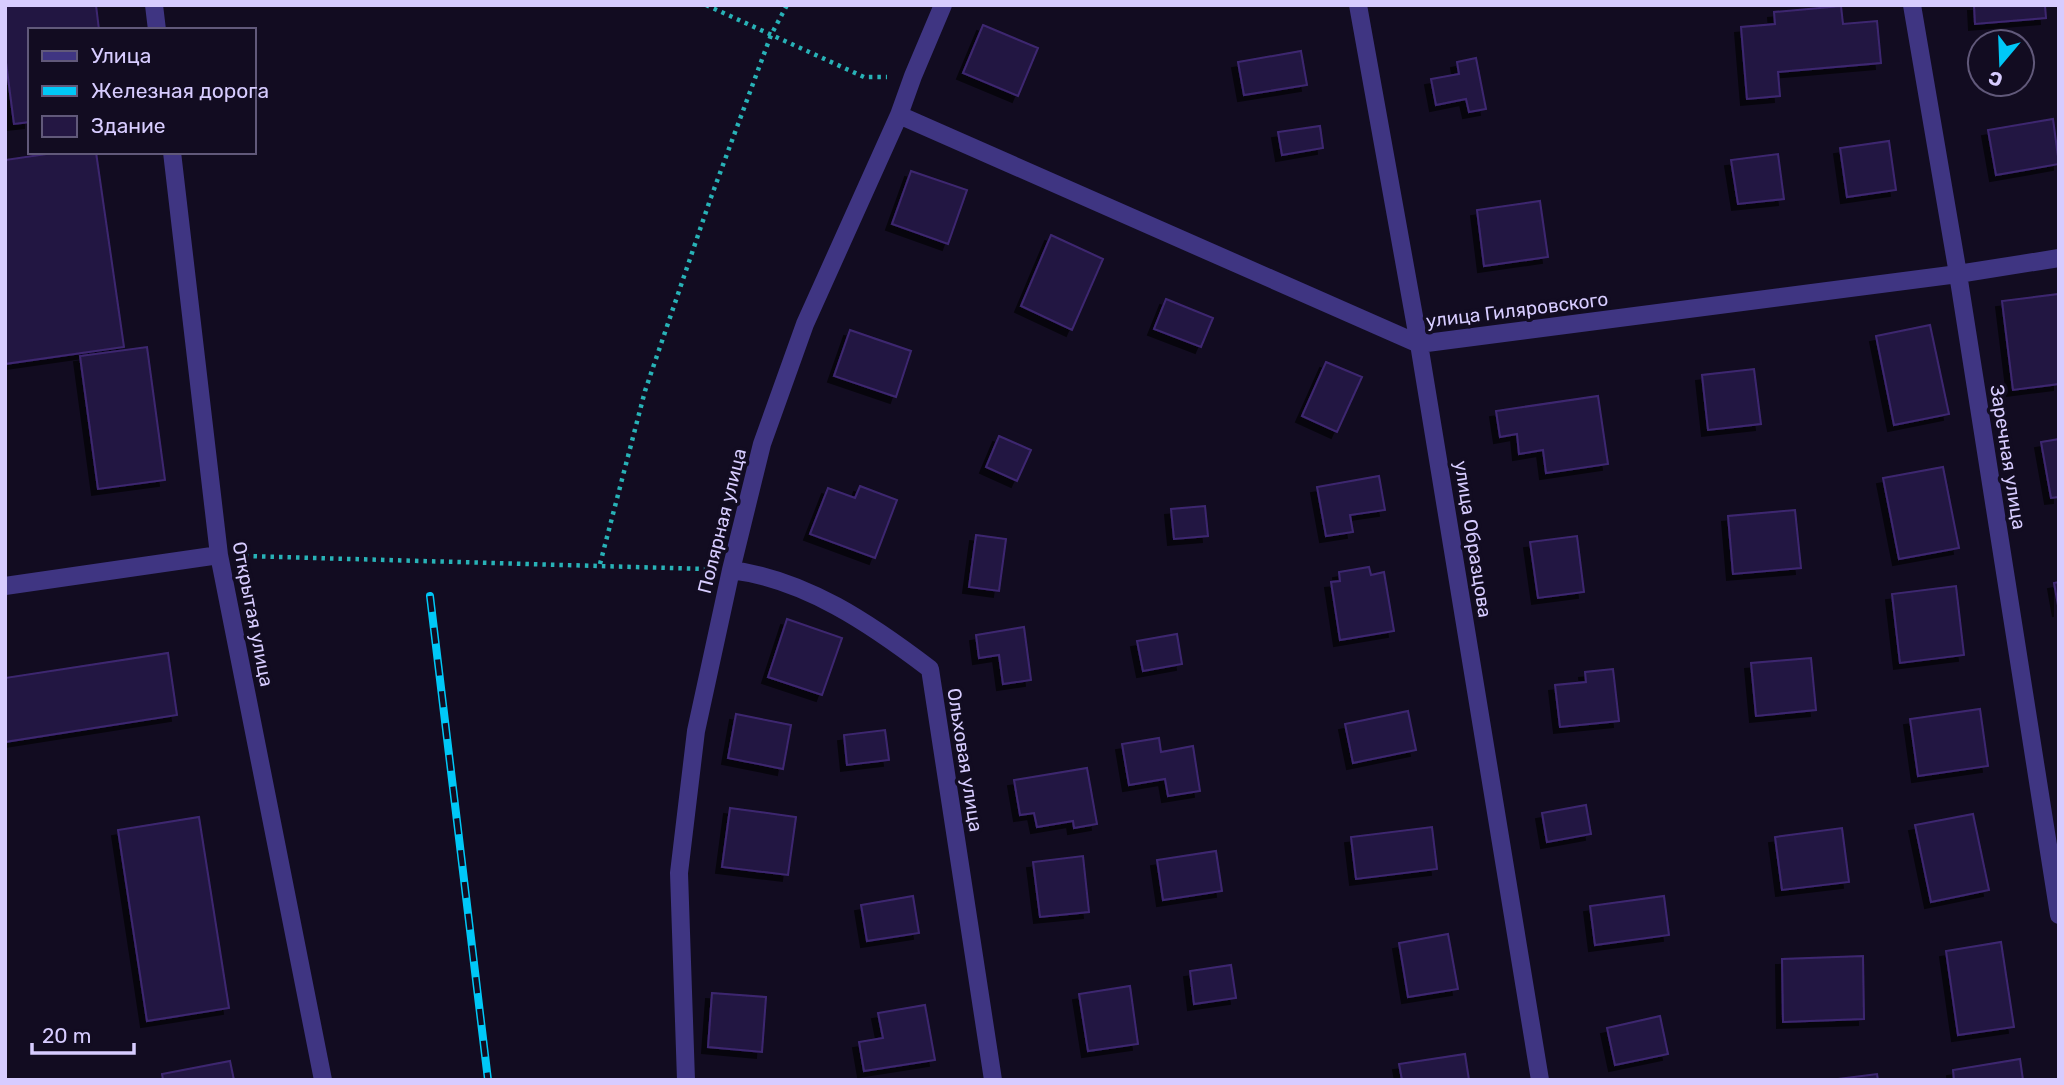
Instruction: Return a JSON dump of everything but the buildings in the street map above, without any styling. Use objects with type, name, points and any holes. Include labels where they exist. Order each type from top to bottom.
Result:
[{"type":"street","points":[[154,5],[157,28]]},
{"type":"street","name":"Полярная улица","points":[[686,1080],[679,873],[696,731],[731,570],[762,444],[804,324],[899,115],[943,5]]},
{"type":"street","name":"улица Образцова","points":[[1358,5],[1419,344],[1540,1080]]},
{"type":"street","name":"Заречная улица","points":[[1912,5],[1958,274],[2059,915]]},
{"type":"street","name":"улица Гиляровского","points":[[899,115],[1419,344],[1958,274],[2059,258]]},
{"type":"street","name":"Открытая улица","points":[[172,154],[219,555],[323,1080]]},
{"type":"street","points":[[5,586],[219,555]]},
{"type":"street","name":"Ольховая улица","points":[[731,570],[757,573],[796,587],[882,633],[930,669],[993,1080]]},
{"type":"path","points":[[706,5],[864,77],[913,76]]},
{"type":"path","points":[[600,564],[645,391],[710,200],[771,35],[787,5]]},
{"type":"path","points":[[219,555],[600,564],[731,570]]},
{"type":"railway","points":[[430,596],[488,1080]]}]
